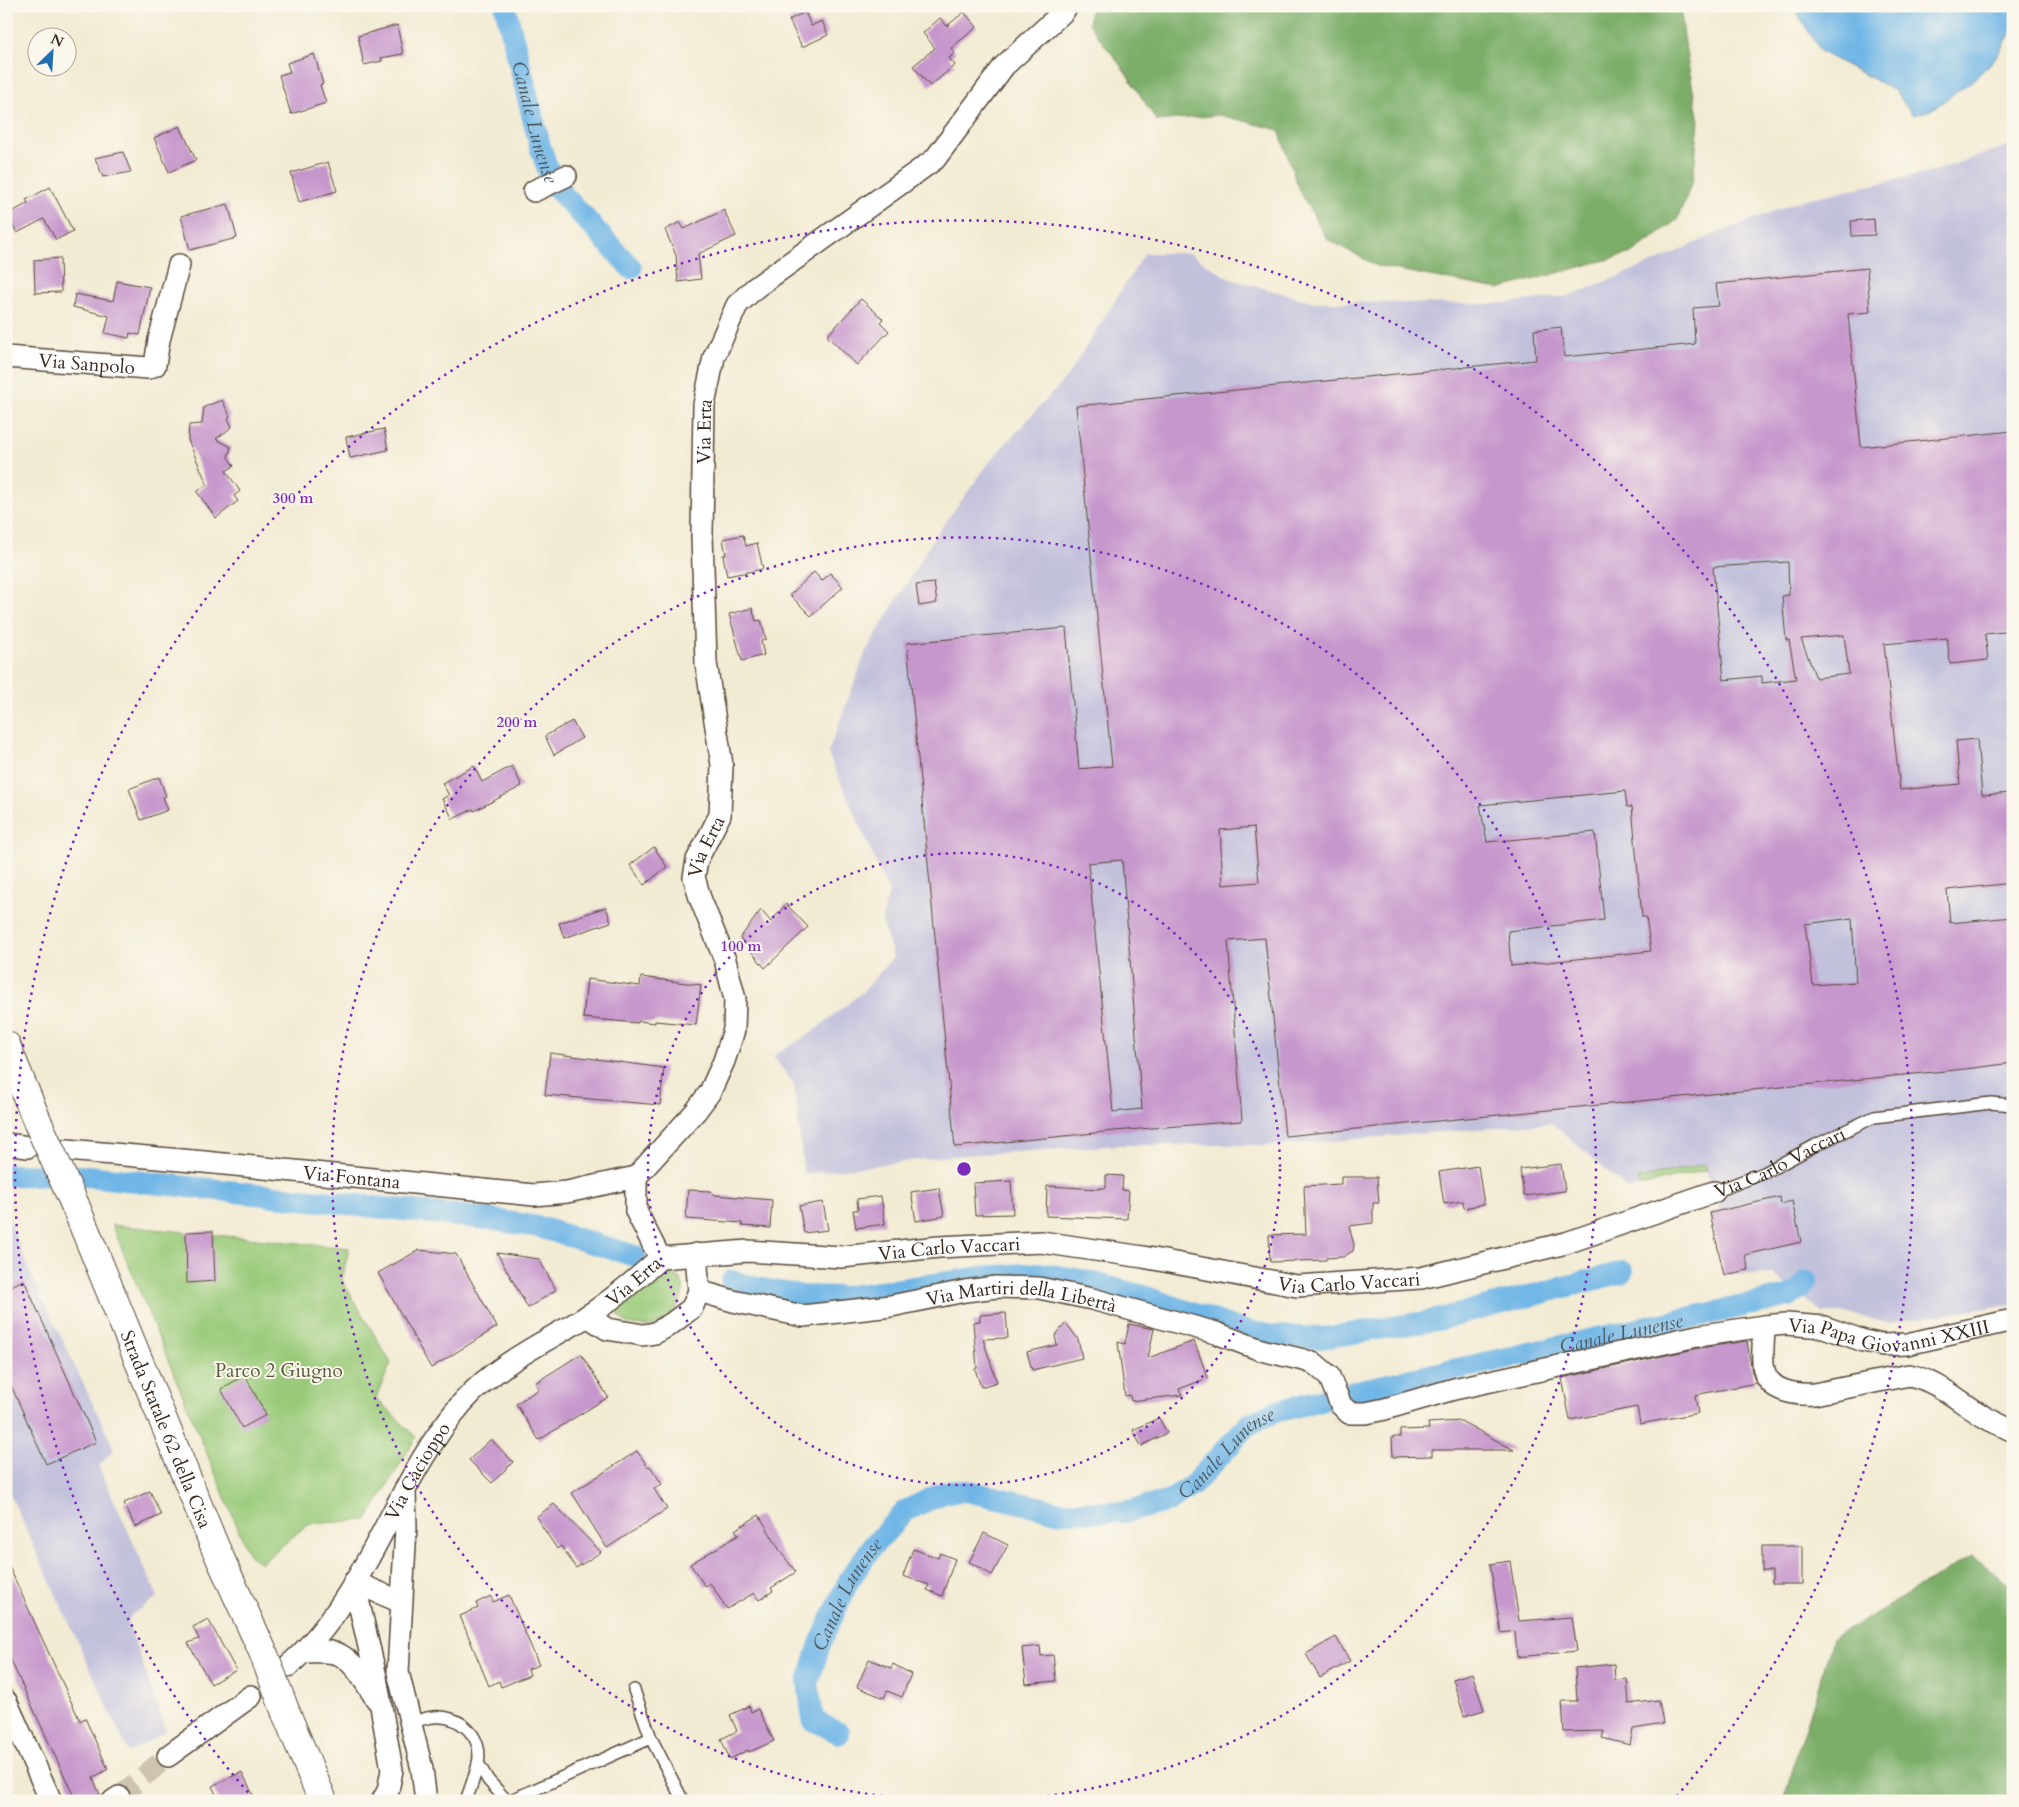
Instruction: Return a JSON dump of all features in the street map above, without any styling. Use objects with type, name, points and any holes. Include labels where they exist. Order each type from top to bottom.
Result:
[{"type":"main road","points":[[6,1045],[33,1135]]},
{"type":"main road","name":"Strada Statale 62 della Cisa","points":[[33,1135],[75,1205],[215,1547],[263,1652],[323,1801]]},
{"type":"street","name":"Via Erta","points":[[587,1316],[644,1273],[660,1258],[636,1211],[636,1177],[696,1111],[710,1092],[724,1061],[734,1030],[735,999],[733,989],[725,960],[708,921],[694,877],[697,860],[720,815],[722,765],[706,663],[702,535],[704,405],[714,357],[737,305],[755,288],[935,159],[1004,66],[1063,12],[1066,6]]},
{"type":"street","points":[[534,191],[566,176]]},
{"type":"street","name":"Via Sanpolo","points":[[6,357],[148,368],[155,365],[159,340],[179,265]]},
{"type":"street","points":[[6,1144],[33,1135]]},
{"type":"street","name":"Via Fontana","points":[[67,1150],[534,1195],[567,1192],[636,1177]]},
{"type":"street","name":"Via Carlo Vaccari","points":[[660,1258],[748,1251],[842,1257],[939,1247],[1041,1242],[1137,1256],[1297,1286],[1421,1278],[1566,1243],[1714,1192]]},
{"type":"street","points":[[587,1316],[608,1329],[643,1334],[655,1332],[671,1324],[692,1308],[699,1291],[696,1254]]},
{"type":"street","name":"Via Martiri della Libertà","points":[[699,1291],[733,1301],[803,1316],[891,1306],[965,1291],[996,1288],[1039,1288],[1092,1299],[1216,1333],[1261,1350],[1304,1360],[1321,1368],[1331,1380],[1341,1405]]},
{"type":"street","name":"Via Cacioppo","points":[[288,1666],[305,1652],[332,1618],[447,1422],[480,1384],[528,1350],[587,1316]]},
{"type":"street","name":"Via Papa Giovanni XXIII","points":[[1341,1405],[1349,1413],[1366,1413],[1454,1389],[1697,1336],[1764,1326],[1786,1324],[1824,1327],[1864,1341],[1883,1345],[1907,1344],[2013,1320]]},
{"type":"street","points":[[1764,1326],[1764,1370],[1774,1386],[1785,1392],[1802,1395],[1814,1394],[1909,1375],[1921,1377],[1939,1386],[1987,1418],[2013,1431]]},
{"type":"street","points":[[405,1492],[406,1527],[398,1672],[422,1769],[426,1801]]},
{"type":"street","points":[[354,1582],[401,1602]]},
{"type":"street","points":[[354,1582],[376,1677],[392,1770],[388,1791],[382,1801]]},
{"type":"street","points":[[305,1652],[327,1652],[340,1655],[352,1664],[380,1705]]},
{"type":"street","points":[[168,1756],[251,1696]]},
{"type":"street","points":[[6,1701],[51,1801]]},
{"type":"lane","name":"Via Carlo Vaccari","points":[[1714,1192],[1764,1173],[1874,1117],[1991,1103],[2013,1105]]},
{"type":"lane","points":[[634,1690],[651,1738],[683,1801]]},
{"type":"lane","points":[[410,1722],[433,1717],[454,1718],[475,1737],[479,1750],[478,1763],[466,1801]]},
{"type":"lane","points":[[478,1763],[488,1780],[508,1801],[651,1738]]},
{"type":"shaded area","points":[[2013,144],[2013,1304],[1888,1323],[1845,1313],[1823,1313],[1772,1274],[1724,1275],[1710,1213],[1720,1211],[1704,1165],[1638,1179],[1640,1186],[1629,1190],[1552,1123],[1282,1145],[1122,1145],[950,1156],[804,1174],[794,1084],[773,1056],[811,1033],[864,991],[893,957],[882,921],[889,892],[828,753],[866,651],[934,538],[991,460],[1067,377],[1145,253],[1189,253],[1230,279],[1314,302],[1494,304],[1569,296],[1659,260],[1713,235],[1802,200],[1928,173]]},
{"type":"shaded area","points":[[6,1212],[30,1272],[114,1448],[99,1467],[158,1597],[131,1615],[128,1622],[166,1731],[129,1753],[6,1486]]},
{"type":"green space","points":[[1091,6],[1680,6],[1687,58],[1699,121],[1693,180],[1677,220],[1632,253],[1498,289],[1377,266],[1327,239],[1299,190],[1279,130],[1220,115],[1157,121],[1124,70],[1089,24]]},
{"type":"green space","points":[[1704,1164],[1707,1170],[1640,1186],[1638,1179]]},
{"type":"green space","name":"Parco 2 Giugno","points":[[112,1225],[349,1248],[342,1280],[391,1363],[376,1398],[416,1437],[367,1520],[308,1524],[261,1563],[249,1555]]},
{"type":"green space","points":[[662,1273],[674,1275],[681,1280],[683,1287],[679,1304],[673,1312],[665,1320],[654,1326],[634,1325],[624,1321],[617,1312],[621,1301]]},
{"type":"green space","points":[[1971,1556],[2013,1586],[2013,1801],[1783,1801],[1833,1639]]},
{"type":"water","points":[[1793,6],[2013,6],[2013,29],[1995,59],[1972,81],[1931,110],[1913,115],[1894,90],[1821,52]]},
{"type":"building","points":[[805,12],[811,26],[822,21],[828,35],[802,47],[789,20]]},
{"type":"building","points":[[964,12],[977,27],[951,48],[955,53],[949,58],[955,65],[930,86],[913,66],[935,48],[923,33],[940,18],[947,26]]},
{"type":"building","points":[[397,25],[403,54],[381,58],[382,61],[364,65],[358,36]]},
{"type":"building","points":[[314,54],[323,84],[320,85],[326,103],[291,114],[279,75],[290,72],[287,63]]},
{"type":"building","points":[[180,126],[196,160],[169,172],[154,138]]},
{"type":"building","points":[[123,152],[131,172],[103,177],[95,158]]},
{"type":"building","points":[[328,162],[337,191],[299,202],[291,173]]},
{"type":"building","points":[[50,187],[73,231],[56,240],[44,219],[17,233],[7,215],[28,203],[26,200]]},
{"type":"building","points":[[228,204],[237,238],[190,250],[181,216]]},
{"type":"building","points":[[724,210],[736,236],[698,254],[701,279],[678,282],[676,255],[665,230],[680,222],[684,229]]},
{"type":"building","points":[[1874,219],[1875,235],[1852,236],[1851,221]]},
{"type":"building","points":[[60,258],[61,292],[35,293],[34,260]]},
{"type":"building","points":[[1867,268],[1870,312],[1848,314],[1861,447],[2013,431],[2013,631],[1985,634],[1988,660],[1950,664],[1947,638],[1884,644],[1900,790],[1960,784],[1956,741],[1977,739],[1982,795],[2013,793],[2013,883],[1947,890],[1950,923],[2013,917],[2013,1063],[1285,1136],[1265,938],[1228,941],[1242,1121],[1114,1131],[955,1147],[907,643],[1066,628],[1079,769],[1112,766],[1076,406],[1536,360],[1534,330],[1561,327],[1564,357],[1695,344],[1693,308],[1719,306],[1716,284]],"holes":[[[1788,562],[1789,595],[1782,596],[1786,640],[1789,640],[1796,679],[1762,683],[1762,676],[1724,680],[1713,567]],[[1844,635],[1849,674],[1816,678],[1801,639]],[[1625,791],[1627,807],[1632,807],[1642,917],[1646,917],[1651,951],[1511,966],[1508,931],[1604,920],[1595,832],[1487,842],[1480,805]],[[1254,827],[1259,882],[1223,885],[1220,830]],[[1122,860],[1142,1109],[1113,1112],[1088,863]],[[1852,918],[1856,982],[1813,985],[1805,924]]]},
{"type":"building","points":[[117,281],[150,287],[140,335],[130,333],[129,338],[105,333],[109,316],[73,307],[75,294],[113,301]]},
{"type":"building","points":[[861,299],[883,319],[880,322],[889,331],[857,365],[827,336]]},
{"type":"building","points":[[222,400],[230,416],[228,418],[232,427],[216,439],[231,447],[228,457],[234,466],[226,471],[240,491],[234,496],[238,501],[216,518],[197,492],[207,484],[188,440],[189,425],[202,424],[204,407]]},
{"type":"building","points":[[384,429],[388,450],[350,458],[346,437]]},
{"type":"building","points":[[743,535],[746,546],[757,543],[763,569],[727,576],[723,555],[726,555],[723,539]]},
{"type":"building","points":[[814,572],[822,581],[830,573],[843,587],[811,616],[790,595]]},
{"type":"building","points":[[934,583],[937,603],[919,606],[916,585]]},
{"type":"building","points":[[752,608],[756,621],[761,620],[766,639],[761,641],[764,655],[742,661],[729,614]]},
{"type":"building","points":[[572,721],[582,738],[554,755],[545,736]]},
{"type":"building","points":[[474,766],[482,782],[512,766],[522,786],[474,811],[473,809],[453,819],[442,799],[449,795],[442,783]]},
{"type":"building","points":[[159,777],[166,796],[163,797],[168,810],[141,820],[129,789]]},
{"type":"building","points":[[654,847],[667,867],[644,885],[630,865]]},
{"type":"building","points":[[786,904],[808,927],[765,968],[740,938],[761,910],[771,922]]},
{"type":"building","points":[[606,907],[611,922],[564,938],[559,923]]},
{"type":"building","points":[[641,977],[701,985],[696,1025],[655,1021],[655,1023],[638,1021],[638,1023],[583,1018],[587,979],[640,986]]},
{"type":"building","points":[[550,1053],[664,1068],[660,1105],[545,1095]]},
{"type":"building","points":[[1561,1164],[1565,1191],[1524,1196],[1520,1169]]},
{"type":"building","points":[[1478,1166],[1484,1204],[1464,1208],[1463,1201],[1444,1204],[1439,1172]]},
{"type":"building","points":[[1106,1175],[1123,1176],[1122,1190],[1129,1191],[1127,1219],[1046,1216],[1047,1186],[1106,1188]]},
{"type":"building","points":[[1341,1177],[1377,1177],[1379,1203],[1373,1203],[1373,1223],[1349,1226],[1354,1245],[1353,1251],[1343,1257],[1326,1258],[1326,1260],[1270,1262],[1269,1235],[1306,1234],[1304,1186],[1341,1184]]},
{"type":"building","points":[[1011,1181],[1013,1214],[975,1215],[973,1183]]},
{"type":"building","points":[[939,1188],[944,1216],[916,1221],[911,1192]]},
{"type":"building","points":[[688,1190],[711,1191],[715,1195],[772,1200],[770,1228],[742,1226],[742,1223],[686,1219]]},
{"type":"building","points":[[881,1196],[885,1224],[856,1228],[853,1210],[858,1210],[857,1199]]},
{"type":"building","points":[[1780,1197],[1781,1204],[1792,1201],[1801,1242],[1745,1255],[1749,1270],[1724,1275],[1710,1213]]},
{"type":"building","points":[[823,1202],[828,1230],[804,1233],[799,1206]]},
{"type":"building","points":[[213,1231],[215,1281],[187,1283],[186,1232]]},
{"type":"building","points":[[419,1250],[456,1254],[497,1327],[431,1368],[378,1273]]},
{"type":"building","points":[[497,1253],[539,1259],[556,1290],[528,1308]]},
{"type":"building","points":[[24,1280],[96,1442],[46,1464],[6,1374],[6,1288]]},
{"type":"building","points":[[1006,1313],[1008,1338],[983,1339],[997,1382],[981,1387],[975,1369],[977,1368],[973,1322],[980,1321],[980,1315]]},
{"type":"building","points":[[1066,1323],[1078,1339],[1082,1358],[1032,1370],[1027,1352],[1057,1345],[1055,1336]]},
{"type":"building","points":[[1129,1324],[1154,1329],[1148,1358],[1194,1341],[1208,1378],[1179,1389],[1182,1395],[1131,1401],[1130,1395],[1125,1396],[1118,1342],[1125,1344]]},
{"type":"building","points":[[1747,1341],[1752,1372],[1756,1383],[1695,1395],[1698,1413],[1640,1424],[1637,1407],[1570,1420],[1562,1378],[1699,1348]]},
{"type":"building","points":[[581,1354],[608,1397],[539,1440],[516,1404],[539,1389],[535,1383]]},
{"type":"building","points":[[245,1375],[266,1415],[242,1428],[221,1389]]},
{"type":"building","points":[[1159,1418],[1167,1433],[1141,1446],[1133,1430]]},
{"type":"building","points":[[1461,1421],[1514,1450],[1432,1450],[1432,1456],[1393,1457],[1392,1437],[1400,1437],[1400,1430],[1429,1429],[1428,1423]]},
{"type":"building","points":[[491,1439],[513,1462],[492,1483],[469,1460]]},
{"type":"building","points":[[637,1451],[662,1484],[654,1489],[667,1509],[607,1548],[572,1493]]},
{"type":"building","points":[[150,1491],[161,1515],[135,1527],[124,1503]]},
{"type":"building","points":[[554,1504],[601,1552],[576,1568],[561,1546],[557,1549],[536,1517]]},
{"type":"building","points":[[759,1515],[782,1554],[796,1572],[771,1588],[773,1591],[759,1600],[754,1593],[727,1609],[710,1583],[705,1586],[690,1564],[739,1535],[735,1530]]},
{"type":"building","points":[[984,1533],[1008,1545],[992,1575],[969,1562]]},
{"type":"building","points":[[1762,1546],[1802,1546],[1802,1584],[1772,1584],[1772,1571],[1762,1571]]},
{"type":"building","points":[[913,1549],[938,1558],[940,1553],[955,1559],[942,1596],[927,1590],[929,1585],[903,1576]]},
{"type":"building","points":[[6,1560],[80,1721],[85,1718],[108,1769],[93,1778],[101,1801],[76,1801],[6,1650]]},
{"type":"building","points":[[1510,1561],[1519,1621],[1572,1617],[1577,1651],[1517,1657],[1515,1631],[1501,1633],[1490,1564]]},
{"type":"building","points":[[509,1595],[539,1665],[528,1669],[530,1675],[501,1687],[499,1681],[489,1686],[460,1616],[478,1608],[476,1603],[491,1596],[493,1602]]},
{"type":"building","points":[[208,1619],[236,1670],[211,1684],[188,1643],[199,1639],[193,1627]]},
{"type":"building","points":[[1336,1637],[1350,1661],[1320,1678],[1306,1654]]},
{"type":"building","points":[[1040,1646],[1041,1656],[1053,1655],[1056,1681],[1026,1684],[1022,1648]]},
{"type":"building","points":[[869,1659],[891,1668],[893,1664],[911,1674],[902,1697],[887,1691],[884,1698],[857,1687]]},
{"type":"building","points":[[1614,1664],[1615,1680],[1627,1679],[1629,1704],[1659,1700],[1663,1724],[1633,1729],[1630,1745],[1602,1738],[1604,1731],[1564,1732],[1562,1701],[1577,1701],[1575,1668]]},
{"type":"building","points":[[1472,1673],[1484,1710],[1464,1716],[1453,1679]]},
{"type":"building","points":[[749,1706],[751,1712],[758,1709],[774,1741],[749,1752],[748,1750],[730,1759],[721,1739],[737,1731],[730,1715]]},
{"type":"building","points":[[242,1772],[256,1801],[219,1801],[212,1786]]},
{"type":"waterway","name":"Canale Lunense","points":[[505,6],[540,146],[553,184],[631,268]]},
{"type":"waterway","points":[[6,1175],[88,1176],[488,1219],[539,1227],[635,1256]]},
{"type":"waterway","points":[[732,1281],[757,1288],[803,1296],[844,1297],[984,1277],[1039,1273],[1082,1280],[1143,1296],[1238,1329],[1273,1336],[1322,1338],[1437,1320],[1623,1272]]},
{"type":"waterway","name":"Canale Lunense","points":[[839,1733],[813,1720],[808,1682],[820,1644],[849,1580],[872,1547],[905,1511],[945,1492],[966,1491],[1061,1512],[1125,1512],[1170,1501],[1194,1484],[1248,1425],[1274,1412],[1357,1391],[1789,1296],[1800,1290],[1807,1282]]},
{"type":"tunnel","points":[[119,1797],[168,1756]]}]
